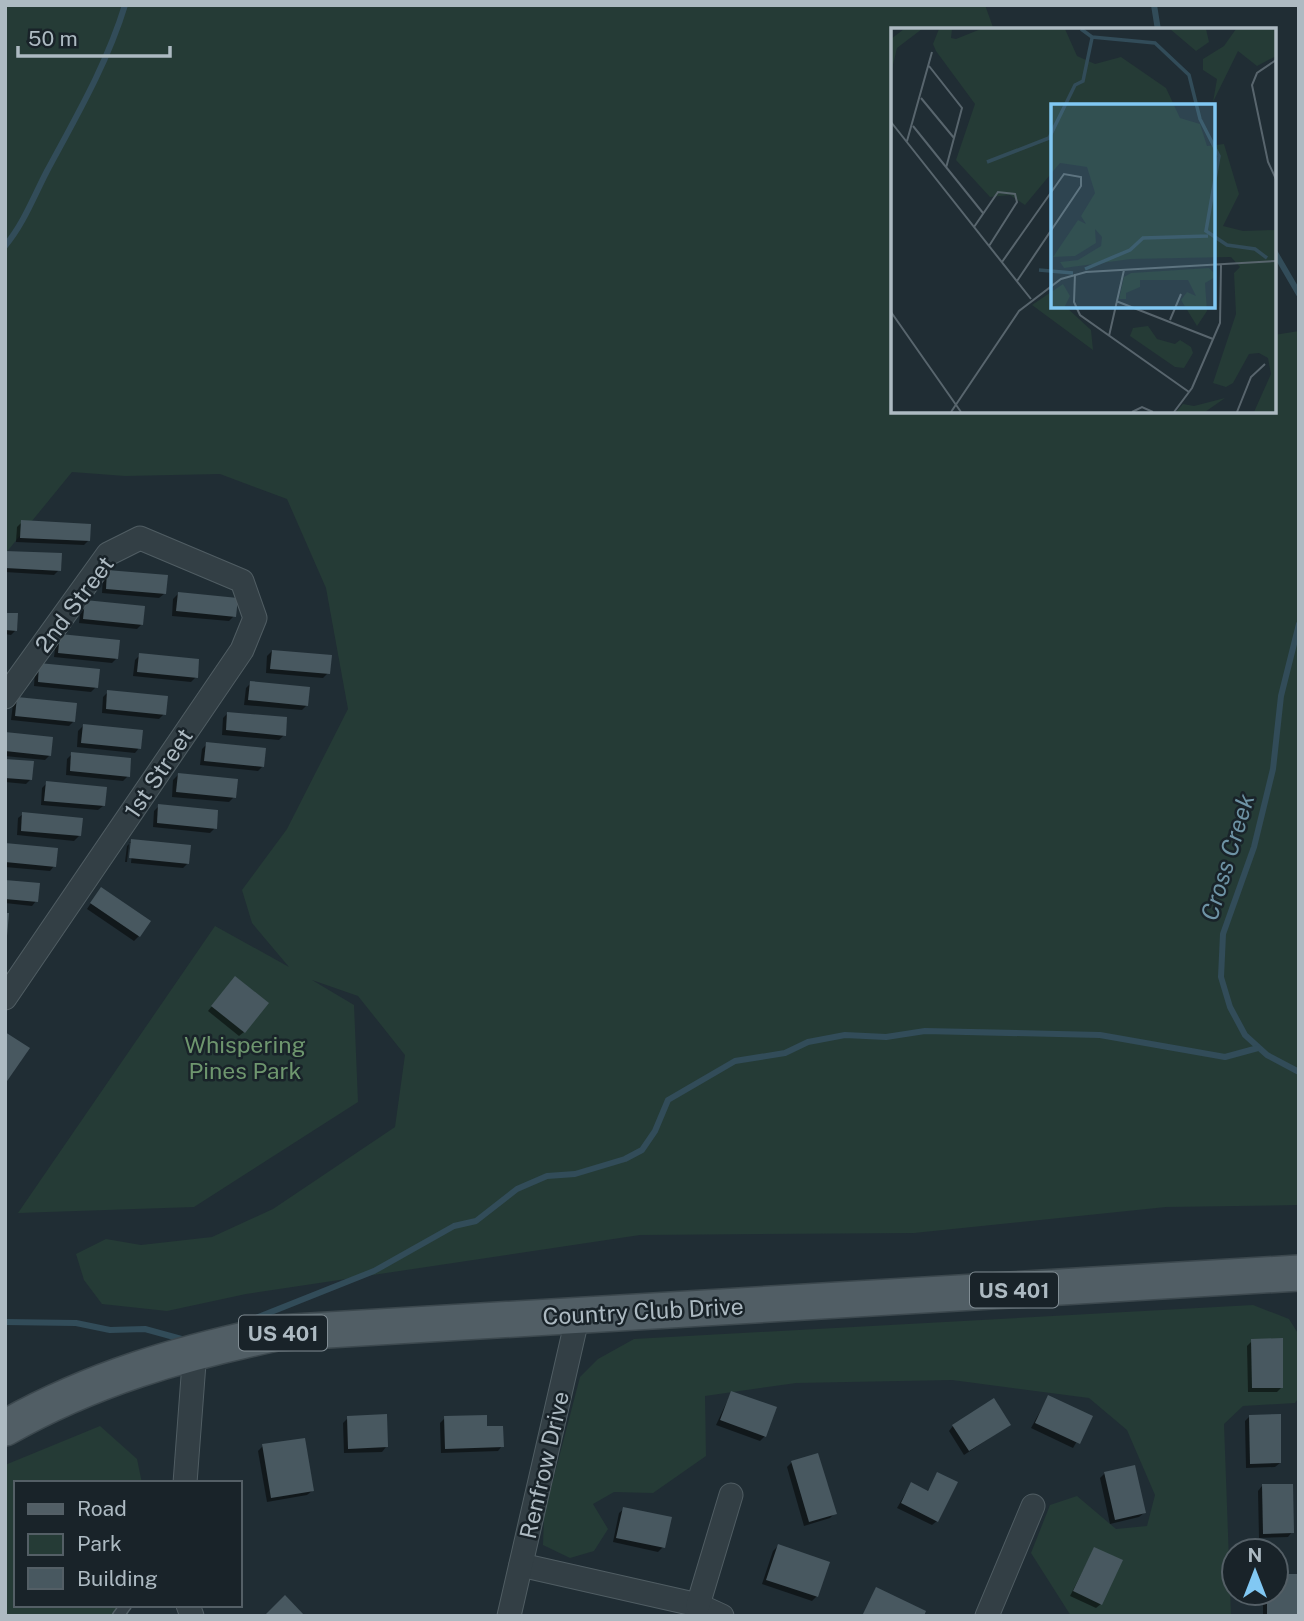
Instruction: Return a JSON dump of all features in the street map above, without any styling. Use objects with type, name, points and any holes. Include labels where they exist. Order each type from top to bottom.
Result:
[{"type":"main road","name":"Country Club Drive","points":[[5,1428],[81,1390],[195,1350],[277,1333],[1299,1273]]},
{"type":"street","name":"2nd Street","points":[[5,697],[108,554],[140,538],[196,562]]},
{"type":"street","name":"1st Street","points":[[5,998],[242,650],[255,618],[242,581],[196,562]]},
{"type":"street","name":"Renfrow Drive","points":[[509,1616],[578,1315]]},
{"type":"street","points":[[185,1481],[195,1350]]},
{"type":"street","points":[[698,1605],[731,1495]]},
{"type":"street","points":[[987,1616],[1032,1506]]},
{"type":"street","points":[[521,1565],[698,1605],[722,1616]]},
{"type":"green space","name":"Whispering Pines Park","points":[[5,5],[985,5],[993,28],[891,28],[891,413],[1276,413],[1276,335],[1299,331],[1299,1205],[1166,1207],[914,1233],[640,1235],[246,1294],[167,1311],[102,1304],[84,1280],[76,1254],[106,1239],[141,1245],[212,1237],[273,1209],[395,1127],[405,1055],[358,996],[312,980],[354,1005],[358,1102],[194,1207],[18,1213],[215,926],[289,967],[252,923],[242,890],[287,829],[348,709],[326,588],[287,499],[220,474],[125,476],[72,472],[5,554]]},
{"type":"green space","points":[[1253,1305],[1289,1319],[1299,1335],[1299,1397],[1295,1403],[1243,1406],[1224,1424],[1228,1537],[1220,1537],[1220,1607],[1231,1607],[1231,1616],[1071,1616],[1031,1553],[1050,1505],[1077,1496],[1116,1529],[1147,1526],[1155,1495],[1127,1430],[1089,1398],[952,1380],[796,1383],[705,1396],[706,1456],[653,1493],[614,1492],[593,1504],[608,1529],[594,1551],[570,1558],[543,1545],[544,1515],[580,1377],[598,1359],[634,1339]]},
{"type":"green space","points":[[100,1426],[137,1459],[142,1481],[14,1481],[14,1607],[120,1607],[131,1616],[5,1616],[5,1465]]},
{"type":"building","points":[[21,520],[91,524],[90,541],[20,538]]},
{"type":"building","points":[[5,551],[62,553],[61,571],[5,568]]},
{"type":"building","points":[[107,570],[168,575],[166,594],[106,589]]},
{"type":"building","points":[[178,592],[238,598],[236,617],[176,611]]},
{"type":"building","points":[[85,600],[145,606],[143,625],[83,619]]},
{"type":"building","points":[[5,613],[18,613],[17,631],[5,630]]},
{"type":"building","points":[[60,634],[120,640],[118,659],[58,653]]},
{"type":"building","points":[[272,650],[332,655],[330,674],[270,669]]},
{"type":"building","points":[[139,653],[199,659],[198,678],[137,672]]},
{"type":"building","points":[[39,663],[100,669],[98,688],[38,682]]},
{"type":"building","points":[[250,681],[310,687],[308,706],[248,700]]},
{"type":"building","points":[[107,690],[168,696],[166,715],[106,709]]},
{"type":"building","points":[[17,697],[77,703],[75,722],[15,716]]},
{"type":"building","points":[[227,712],[287,717],[286,736],[226,730]]},
{"type":"building","points":[[83,724],[143,730],[141,749],[81,743]]},
{"type":"building","points":[[5,732],[53,737],[51,756],[5,751]]},
{"type":"building","points":[[206,742],[266,748],[264,767],[204,761]]},
{"type":"building","points":[[71,752],[131,758],[130,777],[70,771]]},
{"type":"building","points":[[5,759],[34,761],[32,780],[5,778]]},
{"type":"building","points":[[178,773],[238,779],[236,798],[176,792]]},
{"type":"building","points":[[46,781],[107,787],[105,806],[44,801]]},
{"type":"building","points":[[158,804],[218,810],[217,829],[157,823]]},
{"type":"building","points":[[22,812],[83,818],[81,836],[21,831]]},
{"type":"building","points":[[131,839],[191,845],[189,864],[129,858]]},
{"type":"building","points":[[5,843],[58,848],[56,867],[5,862]]},
{"type":"building","points":[[5,880],[40,883],[38,902],[5,899]]},
{"type":"building","points":[[101,887],[151,921],[140,937],[90,903]]},
{"type":"building","points":[[5,913],[9,913],[7,936],[5,936]]},
{"type":"building","points":[[235,976],[269,1003],[245,1033],[211,1006]]},
{"type":"building","points":[[5,1032],[30,1048],[5,1084]]},
{"type":"building","points":[[1283,1338],[1283,1388],[1252,1388],[1251,1339]]},
{"type":"building","points":[[731,1391],[777,1407],[766,1437],[720,1420]]},
{"type":"building","points":[[1048,1395],[1093,1416],[1080,1444],[1035,1423]]},
{"type":"building","points":[[994,1398],[1011,1425],[969,1451],[952,1425]]},
{"type":"building","points":[[387,1414],[388,1447],[348,1449],[347,1416]]},
{"type":"building","points":[[1281,1414],[1281,1463],[1250,1464],[1249,1415]]},
{"type":"building","points":[[487,1415],[487,1426],[503,1426],[504,1447],[445,1449],[444,1416]]},
{"type":"building","points":[[305,1438],[314,1491],[271,1498],[262,1444]]},
{"type":"building","points":[[818,1453],[837,1514],[809,1522],[791,1461]]},
{"type":"building","points":[[1135,1465],[1146,1513],[1115,1520],[1104,1472]]},
{"type":"building","points":[[937,1472],[958,1482],[938,1522],[901,1503],[911,1482],[928,1491]]},
{"type":"building","points":[[1262,1484],[1293,1484],[1294,1533],[1263,1534]]},
{"type":"building","points":[[623,1507],[672,1517],[665,1548],[616,1538]]},
{"type":"building","points":[[778,1544],[830,1562],[818,1597],[766,1580]]},
{"type":"building","points":[[1094,1547],[1123,1560],[1102,1605],[1073,1591]]},
{"type":"building","points":[[1290,1574],[1298,1574],[1299,1616],[1267,1616],[1267,1607],[1290,1607]]},
{"type":"building","points":[[876,1587],[926,1611],[924,1616],[862,1616]]},
{"type":"building","points":[[285,1595],[305,1616],[264,1616]]},
{"type":"waterway","points":[[5,246],[23,219],[90,90],[125,5]]},
{"type":"waterway","name":"Cross Creek","points":[[1154,5],[1158,28]]},
{"type":"waterway","name":"Cross Creek","points":[[1276,254],[1299,294]]},
{"type":"waterway","name":"Cross Creek","points":[[1299,624],[1281,696],[1273,769],[1254,847],[1223,934],[1221,977],[1230,1007],[1245,1035],[1267,1055],[1299,1072]]},
{"type":"waterway","points":[[241,1324],[374,1271],[454,1226],[476,1221],[517,1189],[547,1176],[575,1174],[625,1159],[642,1150],[655,1131],[668,1100],[735,1061],[785,1053],[808,1042],[845,1035],[886,1037],[925,1031],[1100,1035],[1225,1057],[1258,1048]]},
{"type":"waterway","points":[[5,1322],[76,1323],[110,1330],[145,1329],[185,1340]]}]
